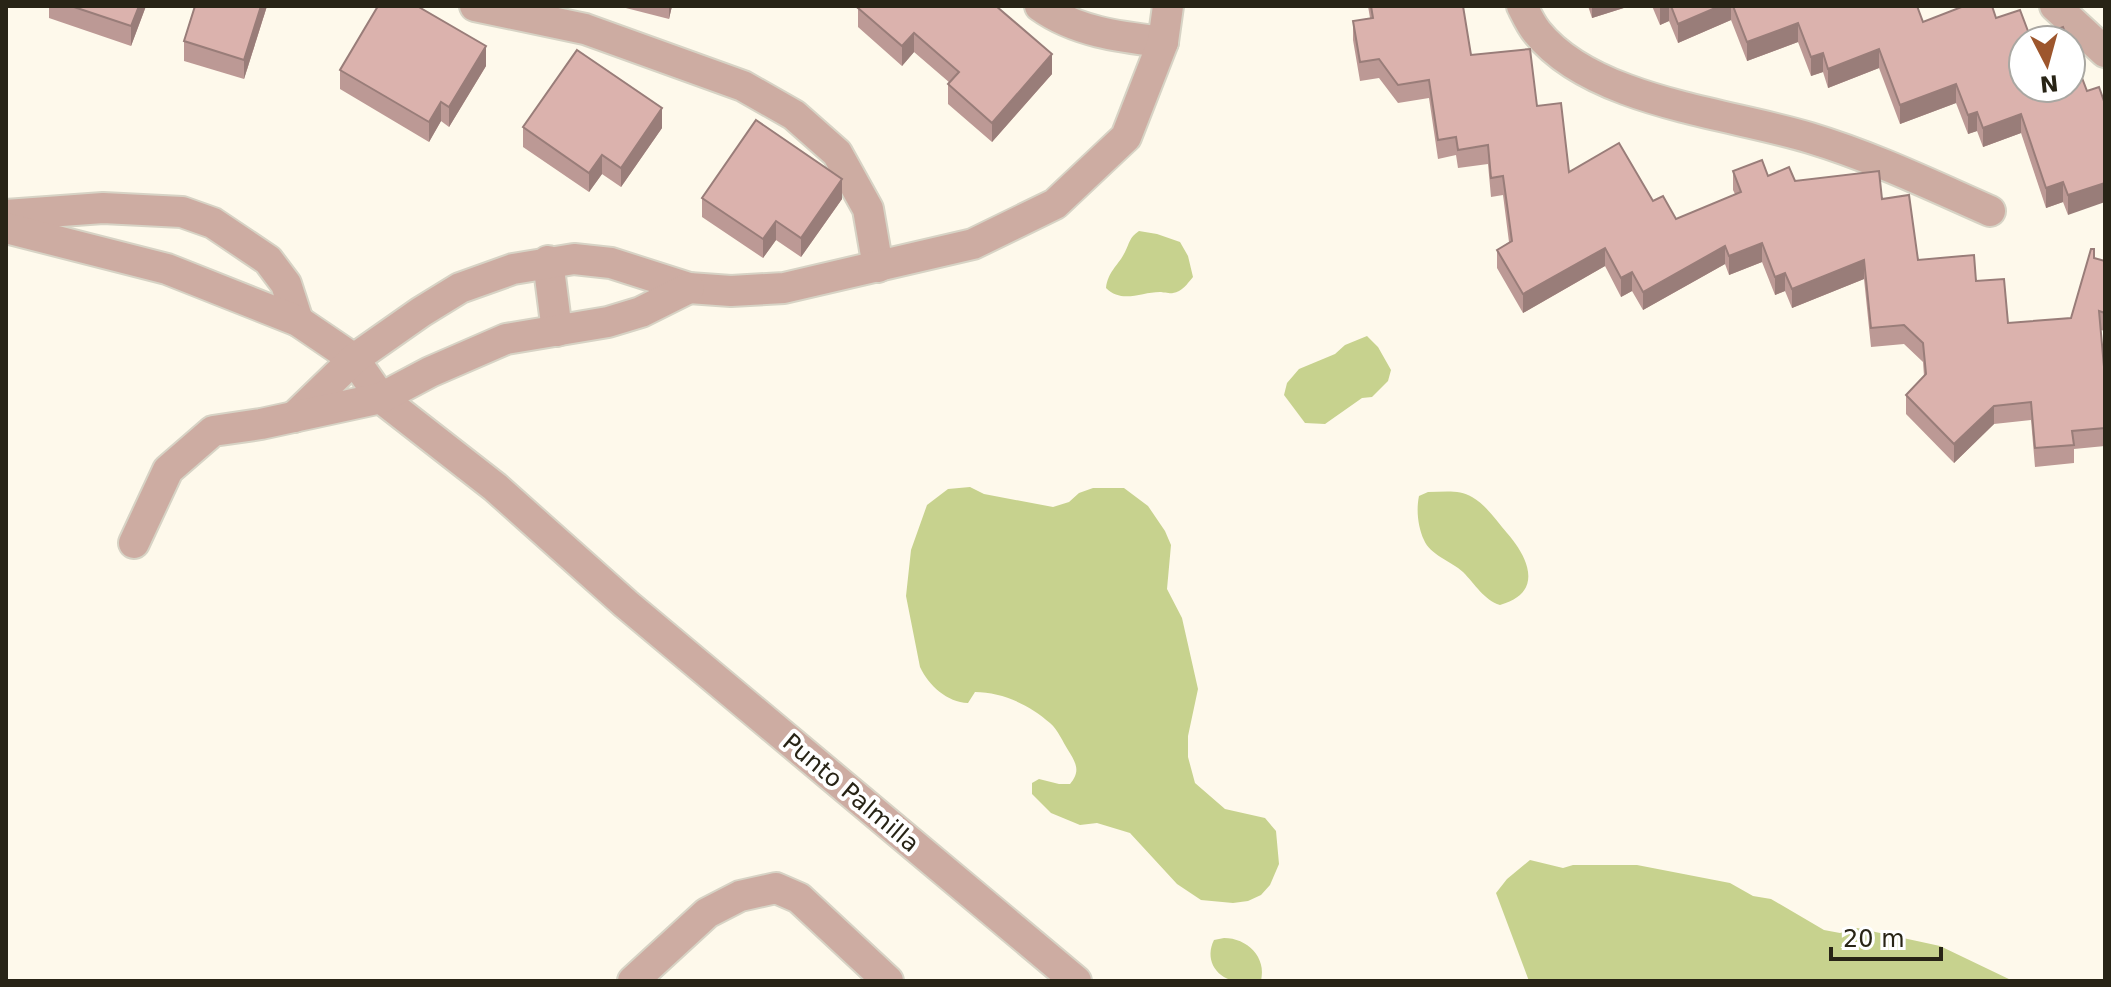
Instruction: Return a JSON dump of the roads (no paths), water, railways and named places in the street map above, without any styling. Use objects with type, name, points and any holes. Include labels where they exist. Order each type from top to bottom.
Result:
[{"type":"street","points":[[475,6],[585,29],[743,86],[794,115],[837,153],[868,209],[878,267]]},
{"type":"street","points":[[1040,6],[1054,16],[1107,35],[1163,42]]},
{"type":"street","points":[[294,417],[354,359],[460,288],[498,273],[548,261],[574,259],[611,263],[689,288],[731,291],[784,288],[973,244],[1055,204],[1126,137],[1163,42],[1168,6]]},
{"type":"street","points":[[1522,6],[1537,32],[1561,55],[1588,73],[1687,108],[1809,137],[1912,175],[1990,211]]},
{"type":"street","points":[[2055,6],[2105,52]]},
{"type":"street","points":[[6,215],[103,208],[182,212],[213,223],[268,260],[286,284],[298,321]]},
{"type":"street","points":[[6,228],[167,269],[298,321],[354,359]]},
{"type":"street","points":[[548,261],[557,331]]},
{"type":"street","points":[[134,543],[168,470],[213,431],[381,398],[430,372],[506,339],[608,322],[641,312],[689,288]]},
{"type":"street","name":"Punto Palmilla","points":[[354,359],[381,398],[495,487],[626,604],[1076,981]]},
{"type":"street","points":[[633,981],[707,913],[740,896],[776,888],[799,898],[888,981]]}]
